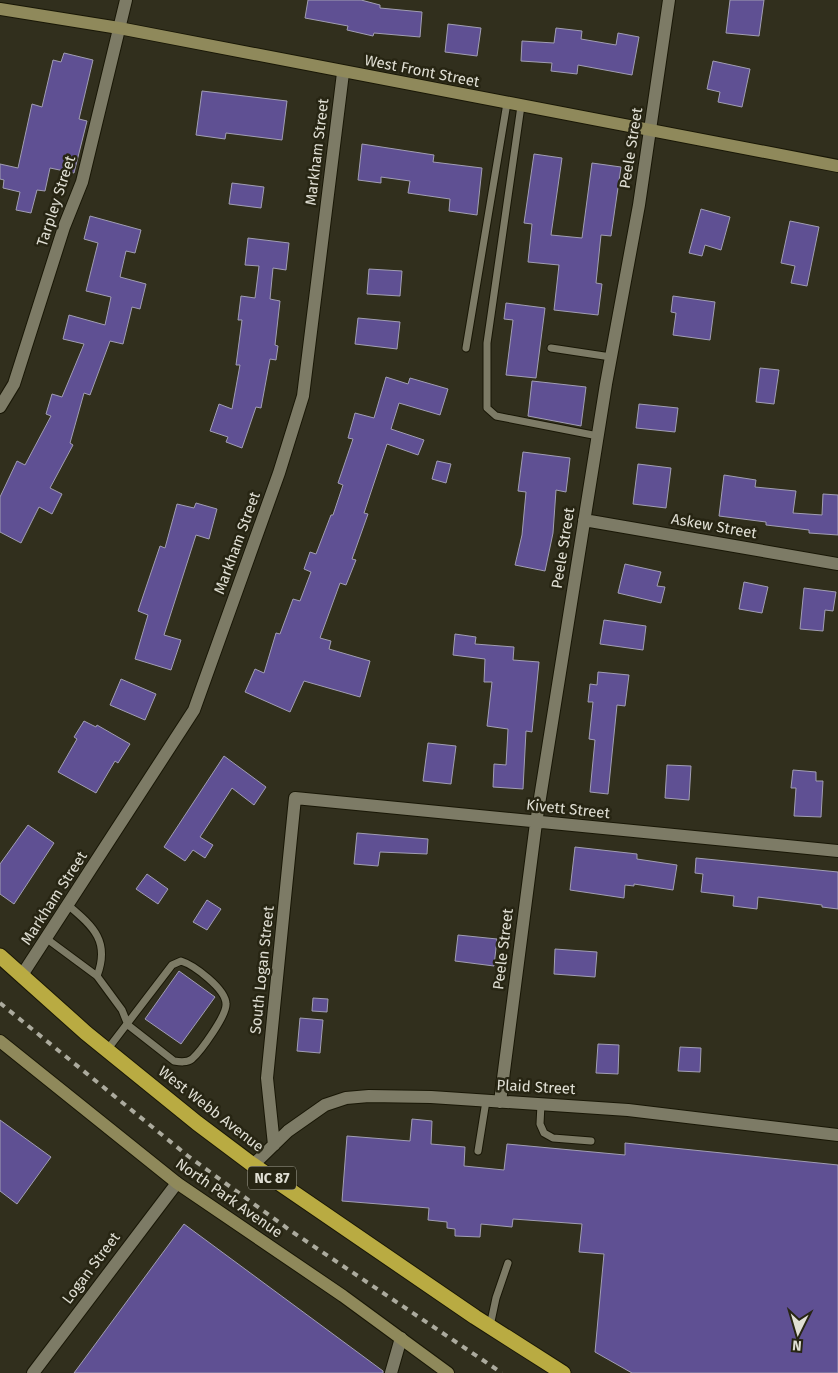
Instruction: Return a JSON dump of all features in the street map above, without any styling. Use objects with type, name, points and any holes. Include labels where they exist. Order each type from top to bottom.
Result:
[{"type":"highway","name":"West Webb Avenue","points":[[0,956],[108,1050],[196,1123],[490,1327],[564,1373]]},
{"type":"street","name":"Tarpley Street","points":[[0,407],[14,384],[64,227],[82,182],[126,0]]},
{"type":"street","name":"Peele Street","points":[[500,1102],[536,823],[611,357],[651,131],[669,0]]},
{"type":"street","name":"West Front Street","points":[[0,9],[119,28],[343,73],[838,166]]},
{"type":"street","name":"Markham Street","points":[[22,975],[69,906],[194,710],[298,417],[303,396],[343,73]]},
{"type":"street","name":"Askew Street","points":[[584,520],[838,564]]},
{"type":"street","name":"Kivett Street","points":[[295,798],[838,851]]},
{"type":"street","name":"South Logan Street","points":[[274,1145],[267,1078],[295,798]]},
{"type":"street","name":"North Park Avenue","points":[[0,1041],[177,1183],[401,1338],[448,1373]]},
{"type":"street","name":"Plaid Street","points":[[254,1165],[288,1131],[325,1104],[346,1098],[369,1096],[431,1097],[628,1110],[838,1135]]},
{"type":"street","name":"Logan Street","points":[[32,1373],[177,1183]]},
{"type":"street","points":[[391,1373],[401,1338]]},
{"type":"lane","points":[[466,348],[507,103]]},
{"type":"lane","points":[[521,106],[487,343],[487,408],[496,416],[598,436]]},
{"type":"lane","points":[[551,348],[611,357]]},
{"type":"lane","points":[[69,906],[92,924],[99,937],[103,956],[97,976]]},
{"type":"lane","points":[[47,939],[97,976],[122,1010],[128,1025],[174,1061],[183,1063],[192,1060],[225,1014],[226,1003],[224,995],[215,985],[189,964],[181,961],[172,966],[128,1025],[108,1050]]},
{"type":"lane","points":[[478,1151],[486,1101]]},
{"type":"lane","points":[[541,1104],[540,1124],[544,1133],[553,1138],[591,1142]]},
{"type":"lane","points":[[490,1327],[496,1298],[508,1263]]},
{"type":"building","points":[[308,0],[361,0],[380,5],[380,8],[422,12],[420,37],[374,33],[373,36],[347,30],[348,26],[305,18]]},
{"type":"building","points":[[730,0],[764,0],[759,36],[726,33]]},
{"type":"building","points":[[448,24],[481,28],[477,56],[445,52]]},
{"type":"building","points":[[556,28],[582,31],[581,39],[616,45],[618,33],[639,37],[632,75],[578,65],[577,74],[551,71],[552,63],[521,61],[522,41],[554,43]]},
{"type":"building","points":[[64,53],[93,60],[79,119],[87,121],[74,173],[50,168],[45,191],[37,190],[31,213],[16,210],[20,192],[3,188],[4,180],[0,179],[0,164],[18,168],[32,104],[42,107],[53,60],[61,62]]},
{"type":"building","points":[[713,61],[750,69],[742,107],[718,102],[720,92],[707,89]]},
{"type":"building","points":[[202,91],[287,101],[282,140],[226,133],[225,139],[196,135]]},
{"type":"building","points":[[362,144],[434,155],[433,162],[482,168],[477,215],[449,211],[450,199],[408,193],[410,181],[381,177],[381,183],[358,180]]},
{"type":"building","points":[[534,154],[562,158],[551,235],[582,238],[592,163],[621,167],[611,236],[601,235],[596,283],[602,284],[598,315],[554,310],[559,265],[528,262],[532,224],[524,223]]},
{"type":"building","points":[[232,183],[264,187],[261,208],[229,204]]},
{"type":"building","points":[[701,209],[730,217],[721,250],[705,245],[702,256],[689,253]]},
{"type":"building","points":[[90,216],[141,230],[135,253],[126,251],[120,277],[146,284],[140,309],[132,307],[123,344],[110,341],[90,395],[84,393],[70,443],[73,445],[50,488],[62,494],[52,514],[39,507],[21,543],[0,532],[0,497],[17,461],[25,465],[51,416],[46,414],[52,394],[62,397],[84,344],[63,339],[69,315],[105,325],[111,297],[86,291],[98,243],[84,239]]},
{"type":"building","points":[[790,221],[819,227],[807,286],[791,283],[795,266],[781,263]]},
{"type":"building","points":[[248,238],[289,243],[286,270],[273,268],[270,299],[280,301],[275,345],[278,346],[276,360],[270,359],[261,408],[256,407],[242,448],[226,442],[228,437],[210,431],[219,404],[232,409],[240,365],[236,365],[242,320],[238,320],[241,296],[255,298],[259,266],[245,265]]},
{"type":"building","points":[[369,269],[402,271],[400,296],[367,294]]},
{"type":"building","points":[[673,296],[715,302],[710,340],[673,335],[676,313],[671,312]]},
{"type":"building","points":[[506,303],[545,308],[536,378],[506,375],[513,320],[504,319]]},
{"type":"building","points":[[358,318],[400,322],[397,349],[355,344]]},
{"type":"building","points":[[760,368],[779,370],[774,404],[756,402]]},
{"type":"building","points":[[386,377],[408,384],[410,378],[448,389],[440,415],[399,403],[391,429],[424,440],[418,455],[387,444],[364,513],[368,514],[352,559],[356,560],[346,585],[340,583],[320,638],[331,641],[329,649],[370,661],[360,697],[304,681],[290,712],[245,692],[255,669],[264,673],[276,633],[280,634],[293,599],[300,601],[311,572],[304,569],[310,552],[316,554],[331,515],[333,515],[343,485],[338,483],[353,439],[348,438],[355,413],[374,418]]},
{"type":"building","points":[[532,381],[586,387],[581,426],[528,416]]},
{"type":"building","points":[[639,404],[678,408],[675,432],[636,428]]},
{"type":"building","points":[[523,452],[570,458],[566,492],[556,490],[553,533],[545,571],[515,565],[522,535],[526,492],[518,491]]},
{"type":"building","points":[[437,461],[451,464],[446,483],[432,479]]},
{"type":"building","points":[[638,464],[671,468],[666,508],[633,504]]},
{"type":"building","points":[[724,475],[756,480],[755,487],[796,491],[793,513],[822,515],[823,494],[838,495],[838,535],[809,533],[809,530],[766,525],[766,522],[719,516]]},
{"type":"building","points":[[196,503],[217,509],[209,539],[196,535],[164,635],[181,640],[171,670],[135,659],[148,615],[138,611],[160,546],[165,548],[177,504],[194,508]]},
{"type":"building","points":[[625,564],[661,572],[657,586],[665,587],[661,603],[618,593]]},
{"type":"building","points":[[744,582],[768,587],[762,613],[739,609]]},
{"type":"building","points":[[804,588],[836,592],[833,611],[825,610],[823,631],[800,629]]},
{"type":"building","points":[[604,620],[646,626],[643,650],[600,644]]},
{"type":"building","points":[[455,634],[476,637],[475,644],[514,647],[513,660],[539,662],[532,732],[526,731],[523,789],[493,787],[494,764],[506,765],[508,729],[487,726],[492,682],[484,682],[485,659],[453,655]]},
{"type":"building","points":[[598,672],[629,675],[625,706],[617,705],[608,794],[590,792],[595,740],[589,739],[593,702],[588,702],[590,684],[597,685]]},
{"type":"building","points":[[121,679],[156,694],[145,720],[110,705]]},
{"type":"building","points":[[84,721],[96,727],[97,725],[130,744],[118,763],[115,761],[96,793],[58,772],[77,739],[74,737]]},
{"type":"building","points":[[428,743],[456,746],[451,784],[423,781]]},
{"type":"building","points":[[224,756],[266,787],[254,805],[232,788],[200,837],[213,845],[205,858],[193,850],[185,861],[164,847]]},
{"type":"building","points":[[667,765],[691,766],[689,800],[665,798]]},
{"type":"building","points":[[793,770],[816,772],[816,781],[823,781],[821,817],[794,816],[796,788],[791,788]]},
{"type":"building","points":[[28,825],[54,843],[14,904],[0,894],[0,864]]},
{"type":"building","points":[[357,833],[428,839],[427,854],[380,852],[378,866],[354,864]]},
{"type":"building","points":[[575,847],[637,854],[637,859],[677,865],[673,890],[634,884],[634,886],[625,885],[624,898],[570,890]]},
{"type":"building","points":[[696,858],[838,872],[838,909],[822,907],[822,905],[758,897],[757,909],[733,906],[734,896],[701,892],[703,874],[695,873]]},
{"type":"building","points":[[147,874],[168,889],[158,904],[136,889]]},
{"type":"building","points":[[207,900],[221,909],[207,930],[193,922]]},
{"type":"building","points":[[458,935],[497,939],[494,966],[455,961]]},
{"type":"building","points":[[555,949],[597,952],[595,977],[554,974]]},
{"type":"building","points":[[179,971],[215,997],[181,1044],[145,1019]]},
{"type":"building","points":[[313,998],[328,999],[327,1012],[312,1011]]},
{"type":"building","points":[[300,1018],[323,1020],[320,1053],[297,1051]]},
{"type":"building","points":[[598,1044],[619,1045],[618,1074],[596,1073]]},
{"type":"building","points":[[680,1047],[701,1048],[700,1072],[678,1071]]},
{"type":"building","points":[[412,1119],[432,1121],[431,1144],[465,1147],[464,1166],[504,1170],[507,1144],[625,1155],[625,1143],[838,1165],[838,1373],[632,1373],[595,1352],[604,1254],[579,1252],[582,1224],[513,1219],[512,1227],[481,1224],[480,1237],[455,1236],[455,1229],[447,1228],[447,1222],[428,1220],[429,1208],[342,1201],[347,1136],[410,1141]]},
{"type":"building","points":[[0,1120],[51,1157],[17,1204],[0,1191]]},
{"type":"building","points":[[184,1224],[383,1371],[383,1373],[74,1373]]},
{"type":"railway","points":[[0,1003],[188,1156],[291,1231],[502,1373]]}]
